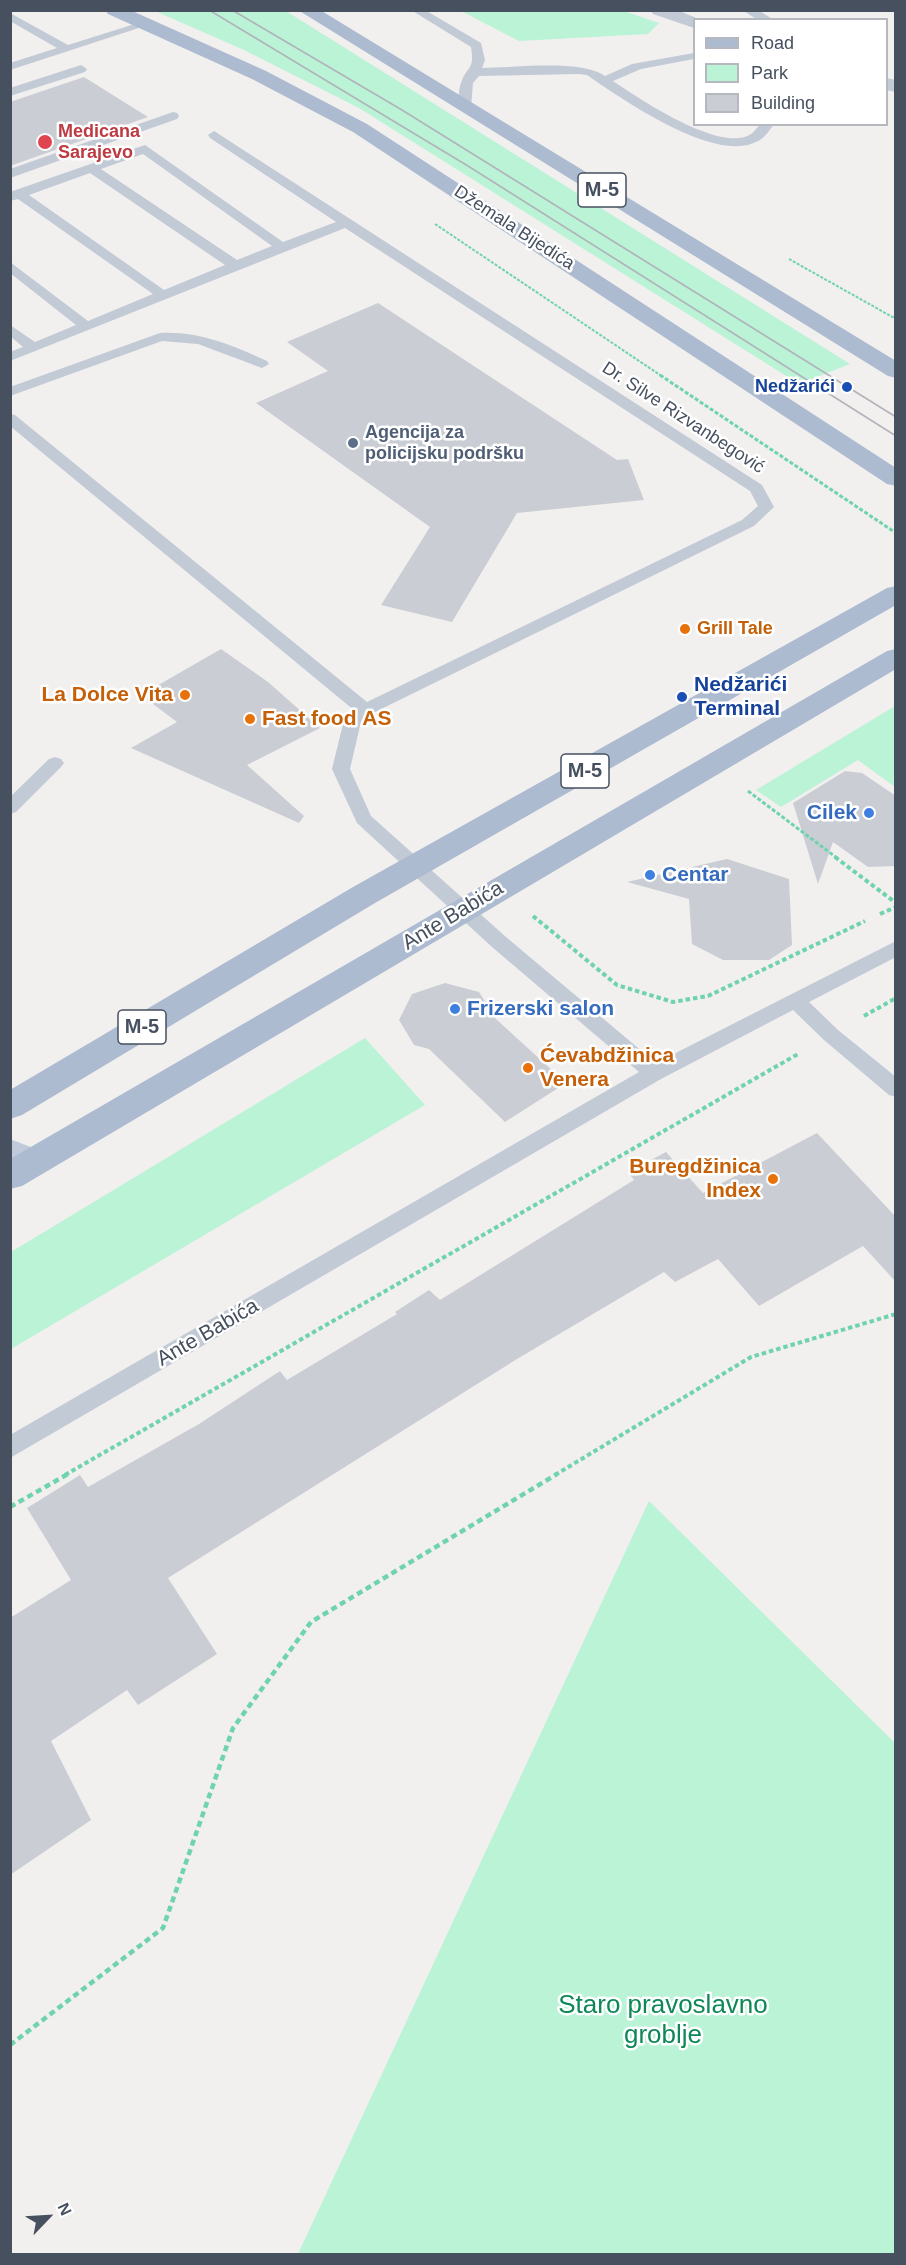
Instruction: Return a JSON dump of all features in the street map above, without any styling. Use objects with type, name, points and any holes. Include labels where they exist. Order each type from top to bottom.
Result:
[{"type":"main road","name":"Džemala Bijedića","points":[[114,10],[260,75],[360,128],[896,479]]},
{"type":"main road","name":"M-5","points":[[307,10],[896,371]]},
{"type":"main road","name":"M-5","points":[[10,1106],[274,948],[896,594]]},
{"type":"main road","name":"Ante Babića","points":[[18,1163],[464,910],[896,657]]},
{"type":"street","points":[[659,10],[693,23]]},
{"type":"lane","points":[[416,10],[477,45],[479,60],[475,72],[467,83],[465,108]]},
{"type":"lane","points":[[747,10],[765,18]]},
{"type":"lane","points":[[10,16],[67,49]]},
{"type":"lane","points":[[10,66],[145,24]]},
{"type":"lane","points":[[605,81],[618,72],[637,64],[693,57]]},
{"type":"lane","points":[[10,92],[81,69]]},
{"type":"lane","points":[[475,72],[579,70],[591,72],[678,126],[705,138],[729,142],[752,139],[765,131],[767,126]]},
{"type":"lane","points":[[10,174],[173,116]]},
{"type":"lane","name":"Dr. Silve Rizvanbegović","points":[[214,135],[346,223],[757,488],[766,507],[748,523],[365,710]]},
{"type":"lane","points":[[15,196],[145,149],[282,247]]},
{"type":"lane","points":[[90,167],[236,266]]},
{"type":"lane","points":[[15,196],[164,296]]},
{"type":"lane","points":[[10,357],[346,223]]},
{"type":"lane","points":[[10,266],[87,327]]},
{"type":"lane","points":[[10,329],[34,348]]},
{"type":"lane","points":[[10,392],[160,337],[179,335],[202,339],[262,363]]},
{"type":"lane","points":[[10,418],[365,710],[352,724],[341,769],[350,794],[363,819],[552,988],[654,1073]]},
{"type":"lane","points":[[10,808],[55,763]]},
{"type":"lane","name":"Ante Babića","points":[[10,1448],[654,1073],[896,948]]},
{"type":"lane","points":[[795,1000],[831,1035],[896,1089]]},
{"type":"path","points":[[426,218],[896,533]]},
{"type":"path","points":[[532,915],[617,985],[674,1002],[708,996],[896,905],[745,788]]},
{"type":"path","points":[[10,1507],[896,998]]},
{"type":"path","points":[[10,2045],[163,1928],[233,1728],[311,1622],[751,1357],[896,1314]]},
{"type":"green space","points":[[155,11],[286,11],[850,364],[799,384],[359,108],[244,50]]},
{"type":"green space","points":[[461,11],[624,11],[659,23],[648,34],[519,41]]},
{"type":"green space","points":[[895,706],[895,787],[858,760],[781,807],[756,790]]},
{"type":"green space","points":[[365,1038],[425,1105],[11,1349],[11,1252]]},
{"type":"green space","name":"Staro pravoslavno groblje","points":[[649,1501],[895,1743],[895,2254],[298,2254]]},
{"type":"building","name":"Medicana Sarajevo","points":[[84,77],[148,117],[10,166],[10,102]]},
{"type":"building","points":[[378,303],[617,460],[628,459],[644,500],[517,513],[452,622],[381,605],[430,527],[256,403],[328,371],[287,342]]},
{"type":"building","points":[[221,649],[268,682],[320,728],[247,765],[304,816],[299,823],[131,748],[177,722],[141,695]]},
{"type":"building","points":[[845,771],[862,773],[896,796],[896,866],[868,867],[833,842],[818,884],[793,803]]},
{"type":"building","points":[[727,859],[789,879],[792,945],[769,960],[723,960],[692,944],[689,899],[627,882]]},
{"type":"building","points":[[445,983],[479,992],[496,1019],[566,1083],[505,1122],[429,1049],[414,1045],[399,1020],[412,994]]},
{"type":"building","points":[[817,1133],[896,1217],[896,1282],[863,1246],[759,1306],[718,1259],[675,1282],[664,1272],[517,1359],[168,1578],[217,1654],[138,1705],[127,1690],[51,1741],[91,1820],[10,1875],[10,1618],[71,1580],[27,1508],[80,1475],[88,1487],[199,1424],[280,1371],[287,1380],[397,1314],[395,1312],[429,1290],[440,1300],[634,1180],[628,1172],[666,1152],[703,1193]]},
{"type":"tram line","points":[[209,10],[468,166],[896,436]]},
{"type":"tram line","points":[[232,10],[402,110],[896,417]]},
{"type":"place","name":"Medicana Sarajevo","points":[[45,142]]},
{"type":"place","name":"Nedžarići","points":[[847,387]]},
{"type":"place","name":"Agencija za policijsku podršku","points":[[353,443]]},
{"type":"place","name":"Grill Tale","points":[[685,629]]},
{"type":"place","name":"La Dolce Vita","points":[[185,695]]},
{"type":"place","name":"Nedžarići Terminal","points":[[682,697]]},
{"type":"place","name":"Fast food AS","points":[[250,719]]},
{"type":"place","name":"Cilek","points":[[869,813]]},
{"type":"place","name":"Centar","points":[[650,875]]},
{"type":"place","name":"Frizerski salon","points":[[455,1009]]},
{"type":"place","name":"Ćevabdžinica Venera","points":[[528,1068]]},
{"type":"place","name":"Buregdžinica Index","points":[[773,1179]]}]
